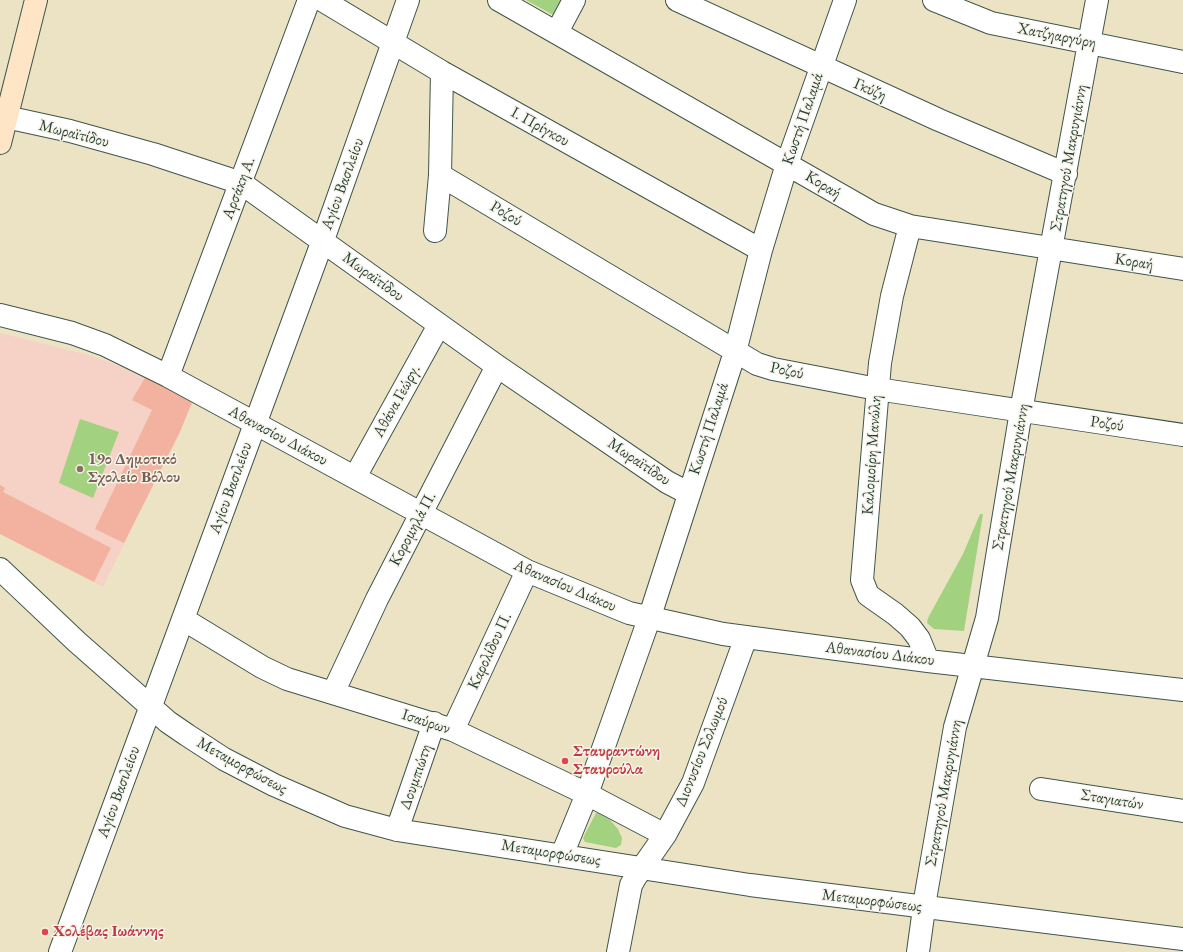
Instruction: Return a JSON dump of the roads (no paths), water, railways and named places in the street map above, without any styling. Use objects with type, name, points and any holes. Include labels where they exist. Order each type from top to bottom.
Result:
[{"type":"street","points":[[0,143],[36,0]]},
{"type":"street","name":"Αρσάκη Α.","points":[[168,376],[309,0]]},
{"type":"street","name":"Ι. Πρίγκου","points":[[322,0],[394,41],[442,72],[761,250]]},
{"type":"street","name":"Αγίου Βασιλείου","points":[[60,952],[254,423],[323,240],[408,0]]},
{"type":"street","name":"Κοραή","points":[[499,0],[864,209],[910,226],[1183,269]]},
{"type":"street","points":[[557,32],[574,0]]},
{"type":"street","name":"Γκύζη","points":[[677,0],[939,120],[1066,174]]},
{"type":"street","name":"Κωστή Παλαμά","points":[[562,855],[587,794],[649,619],[688,494],[735,352],[761,250],[787,164],[845,0]]},
{"type":"street","name":"Χατζηαργύρη","points":[[934,0],[991,23],[1183,62]]},
{"type":"street","name":"Στρατηγού Μακρυγιάννη","points":[[918,952],[923,908],[955,727],[987,618],[1021,411],[1097,0]]},
{"type":"street","points":[[435,231],[440,175],[442,72]]},
{"type":"street","name":"Μωραϊτίδου","points":[[6,117],[70,131],[154,154],[241,183],[323,240],[497,366],[661,478],[688,494]]},
{"type":"street","name":"Ροζού","points":[[440,175],[757,364],[773,369],[877,389],[1183,435]]},
{"type":"street","name":"Καλομοίρη Μανώλη","points":[[910,226],[885,329],[877,389],[862,585],[868,595],[895,614],[910,628],[919,639],[928,661]]},
{"type":"street","name":"Αθανασίου Διάκου","points":[[0,315],[72,333],[105,345],[168,376],[422,512],[527,571],[629,613],[649,619],[723,634],[928,661],[1183,690]]},
{"type":"street","name":"Αθάνα Γεώργ.","points":[[355,477],[439,325]]},
{"type":"street","name":"Κορομηλά Π.","points":[[333,693],[377,599],[497,366]]},
{"type":"street","name":"Μεταμορφώσεως","points":[[0,569],[77,642],[168,722],[206,748],[274,785],[344,816],[397,830],[750,885],[923,908],[1183,939]]},
{"type":"street","name":"Καρολίδου Π.","points":[[444,727],[527,571]]},
{"type":"street","name":"Ισαύρων","points":[[183,619],[262,667],[287,679],[444,727],[587,794],[665,836]]},
{"type":"street","name":"Διονυσίου Σολωμού","points":[[618,952],[630,891],[635,878],[665,836],[693,783],[746,637]]},
{"type":"street","name":"Δουμπιώτη","points":[[397,830],[444,727]]},
{"type":"street","name":"Σταγιατών","points":[[1041,789],[1183,811]]},
{"type":"place","name":"19ο Δημοτικό Σχολείο Βόλου","points":[[80,469]]},
{"type":"place","name":"Σταυραντώνη Σταυρούλα","points":[[565,761]]},
{"type":"place","name":"Χολέβας Ιωάννης","points":[[45,932]]}]
